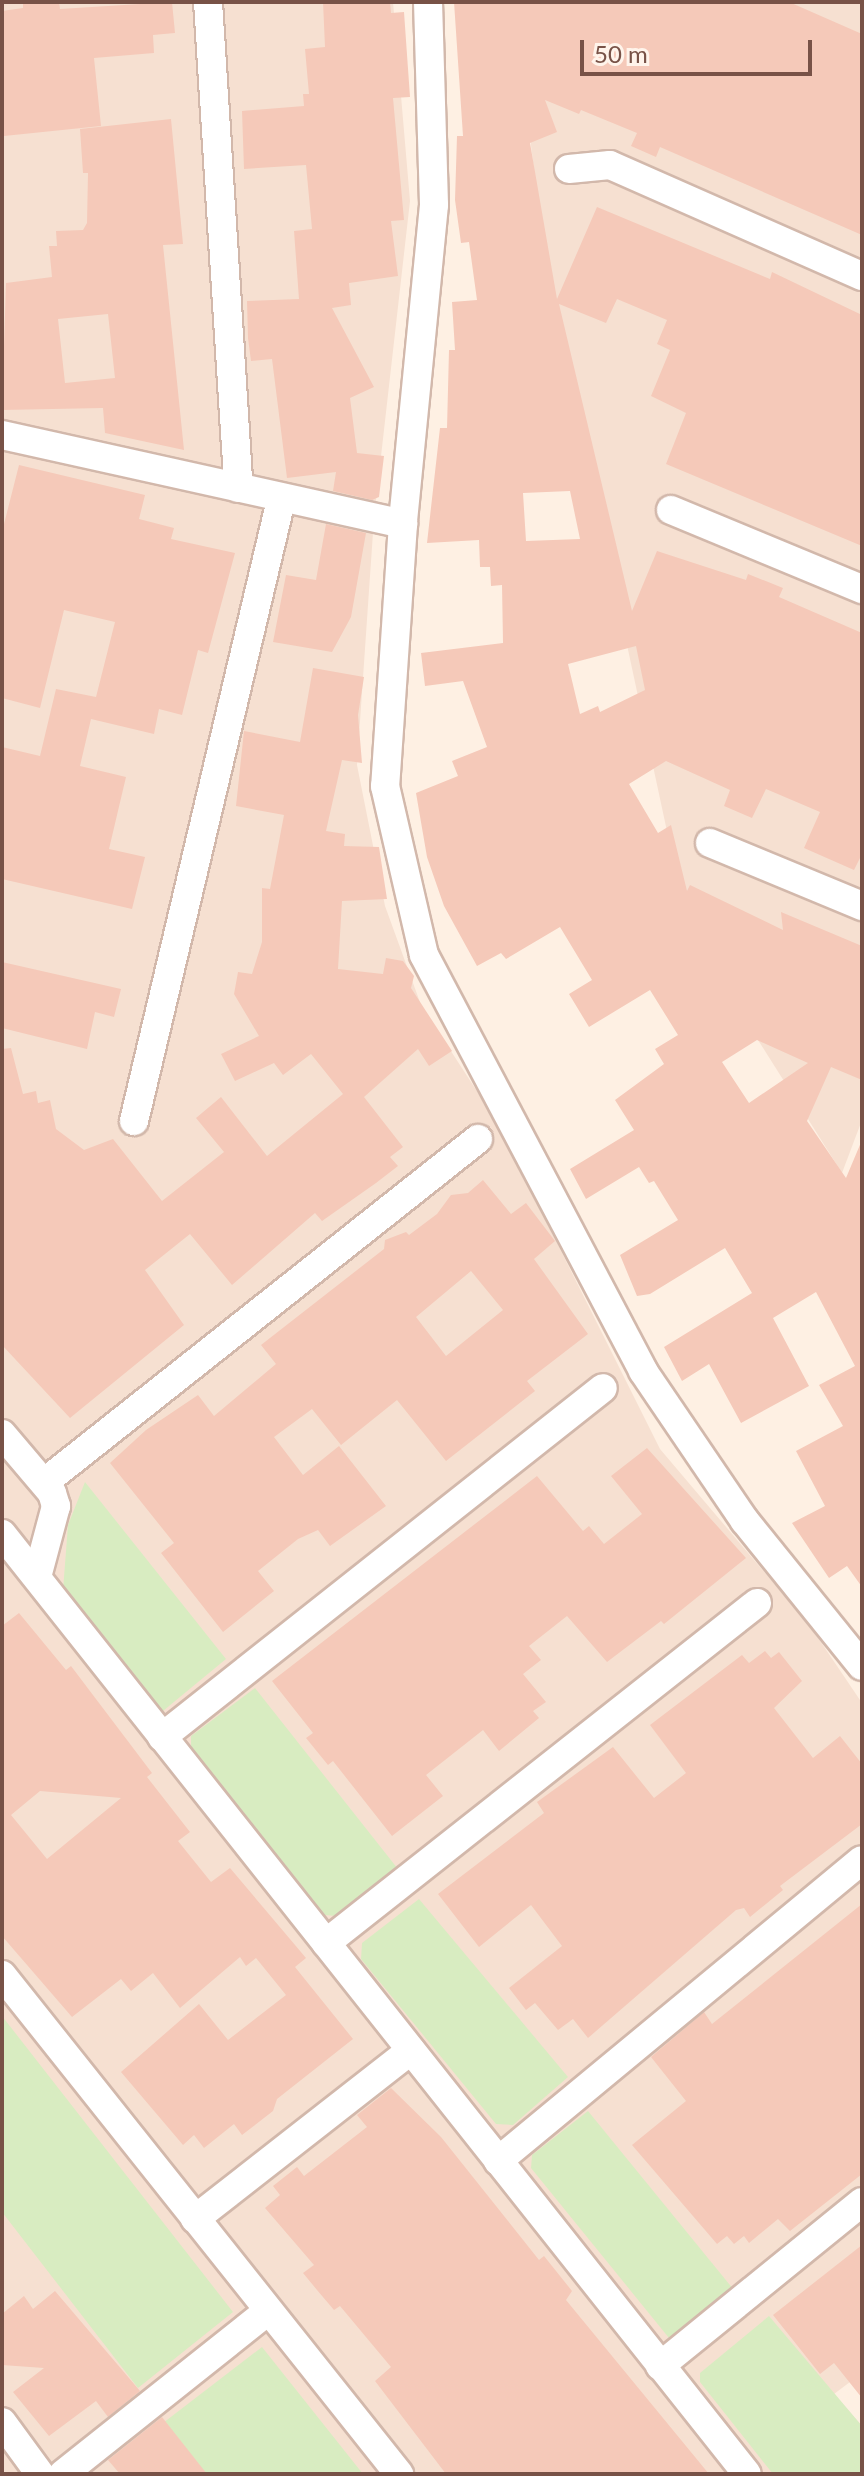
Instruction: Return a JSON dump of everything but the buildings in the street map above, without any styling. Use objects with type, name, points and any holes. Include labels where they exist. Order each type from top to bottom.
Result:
[{"type":"street","points":[[208,2],[239,488]]},
{"type":"street","points":[[428,2],[434,205],[403,524],[385,786],[424,955],[643,1371],[745,1521],[862,1666]]},
{"type":"street","points":[[569,169],[610,165],[862,276]]},
{"type":"street","points":[[2,435],[281,500],[403,524]]},
{"type":"street","points":[[134,1121],[281,500]]},
{"type":"street","points":[[671,510],[862,589]]},
{"type":"street","points":[[710,843],[862,906]]},
{"type":"street","points":[[46,1481],[478,1139]]},
{"type":"street","points":[[162,1737],[603,1388]]},
{"type":"street","points":[[2,1434],[46,1481],[56,1506],[37,1577]]},
{"type":"street","points":[[2,1534],[747,2474]]},
{"type":"street","points":[[326,1943],[757,1603]]},
{"type":"street","points":[[498,2161],[862,1860]]},
{"type":"street","points":[[2,1975],[399,2474]]},
{"type":"street","points":[[195,2219],[411,2050]]},
{"type":"street","points":[[660,2366],[862,2202]]},
{"type":"street","points":[[63,2474],[268,2311]]},
{"type":"street","points":[[2,2423],[40,2474]]},
{"type":"shaded area","points":[[2,2],[393,2],[410,201],[374,518],[357,765],[385,906],[421,1005],[495,1119],[660,1449],[810,1626],[862,1703],[862,2373],[834,2394],[862,2426],[862,2474],[2,2474]]},
{"type":"shaded area","points":[[514,2],[862,2],[862,1120],[842,1173],[688,929],[545,263]]},
{"type":"green space","points":[[85,1482],[226,1659],[163,1711],[63,1590],[68,1525]]},
{"type":"green space","points":[[255,1688],[398,1869],[337,1916],[324,1915],[191,1749],[191,1736]]},
{"type":"green space","points":[[419,1899],[568,2077],[513,2125],[496,2124],[361,1959],[362,1943]]},
{"type":"green space","points":[[2,2016],[233,2312],[138,2388],[2,2212]]},
{"type":"green space","points":[[588,2111],[734,2290],[681,2335],[669,2338],[531,2168],[532,2155]]},
{"type":"green space","points":[[769,2316],[862,2426],[862,2474],[773,2474],[700,2382],[700,2373]]},
{"type":"green space","points":[[262,2347],[363,2474],[204,2474],[163,2423]]}]
